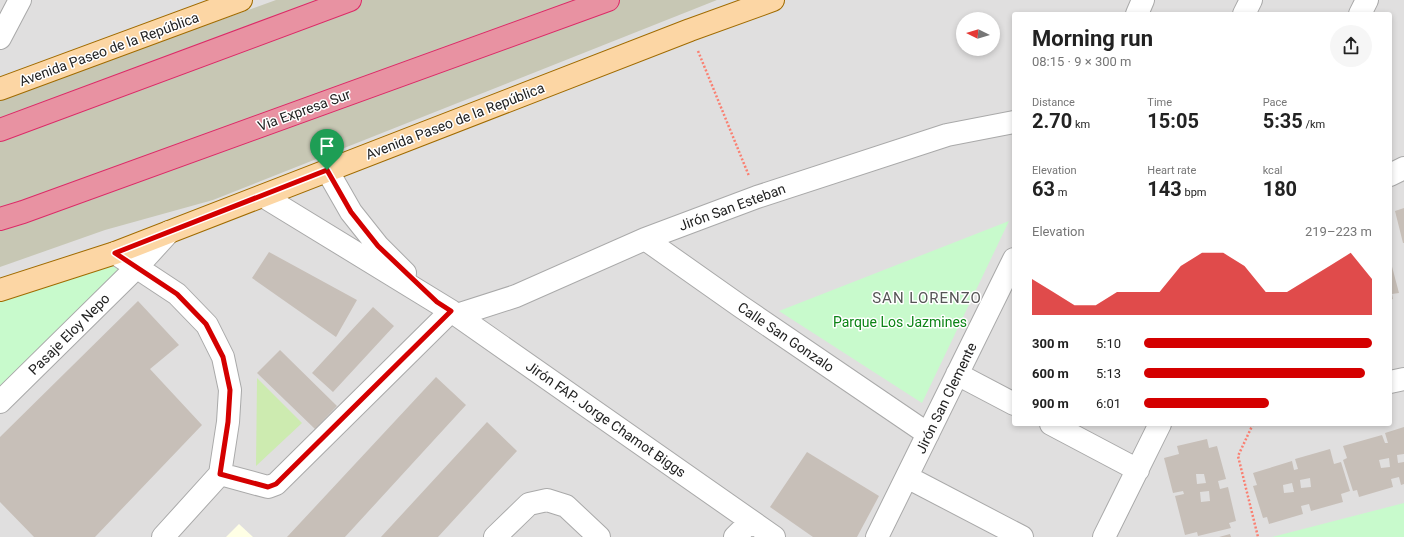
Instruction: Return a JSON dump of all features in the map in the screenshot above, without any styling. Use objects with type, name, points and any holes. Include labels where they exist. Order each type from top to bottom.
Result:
[{"type":"highway","points":[[0,130],[350,0]]},
{"type":"highway","name":"Via Expresa Sur","points":[[0,219],[68,196],[608,0]]},
{"type":"main road","name":"Avenida Paseo de la República","points":[[0,89],[241,0]]},
{"type":"main road","name":"Avenida Paseo de la República","points":[[0,290],[115,253],[690,30],[773,0]]},
{"type":"street","points":[[0,38],[20,0]]},
{"type":"street","points":[[1138,12],[1143,0]]},
{"type":"street","points":[[1245,12],[1251,0]]},
{"type":"street","points":[[1361,12],[1367,0]]},
{"type":"street","name":"Jirón San Esteban","points":[[220,474],[268,487],[276,484],[448,310],[516,296],[645,239],[757,197],[947,135],[1012,122]]},
{"type":"street","points":[[1392,174],[1404,168]]},
{"type":"street","name":"Jirón FAP. Jorge Chamot Biggs","points":[[327,170],[351,212],[378,246],[448,310]]},
{"type":"street","name":"Jirón FAP. Jorge Chamot Biggs","points":[[263,196],[448,310],[774,537]]},
{"type":"street","name":"Pasaje Eloy Nepo","points":[[0,402],[137,267],[169,232]]},
{"type":"street","name":"Calle San Gonzalo","points":[[645,239],[740,306],[928,434]]},
{"type":"street","points":[[115,253],[177,294],[206,324],[223,357],[230,390],[228,422],[220,474],[163,537]]},
{"type":"street","name":"Jirón San Clemente","points":[[877,537],[957,374],[1012,267]]},
{"type":"street","points":[[957,374],[1012,403]]},
{"type":"street","points":[[1392,382],[1404,379]]},
{"type":"street","points":[[1055,426],[1138,470]]},
{"type":"street","points":[[1104,537],[1159,426]]},
{"type":"street","points":[[907,477],[1022,537]]},
{"type":"street","points":[[495,537],[529,504],[547,500],[566,506],[599,537]]},
{"type":"street","points":[[735,537],[751,521]]},
{"type":"path","points":[[690,30],[757,197]]},
{"type":"path","points":[[1252,426],[1238,456],[1258,537]]},
{"type":"shaded area","points":[[0,0],[1404,0],[1404,537],[0,537]]},
{"type":"shaded area","points":[[276,0],[717,0],[213,200],[105,230],[0,267],[0,99]]},
{"type":"shaded area","points":[[239,524],[253,537],[226,537]]},
{"type":"green space","name":"Parque Los Jazmines","points":[[1009,221],[922,403],[779,311]]},
{"type":"green space","points":[[107,263],[123,272],[0,393],[0,297]]},
{"type":"green space","points":[[257,378],[302,423],[256,466]]},
{"type":"green space","points":[[1404,503],[1404,537],[1272,537]]},
{"type":"building","points":[[1404,208],[1404,243],[1403,243],[1395,211]]},
{"type":"building","points":[[269,252],[357,300],[336,337],[252,278]]},
{"type":"building","points":[[1392,267],[1399,293],[1392,294]]},
{"type":"building","points":[[138,301],[179,345],[150,369],[202,425],[95,537],[34,537],[0,502],[0,437]]},
{"type":"building","points":[[373,307],[394,326],[333,392],[312,373]]},
{"type":"building","points":[[280,350],[337,406],[315,429],[257,373]]},
{"type":"building","points":[[436,377],[466,405],[345,537],[287,537]]},
{"type":"building","points":[[487,422],[517,451],[438,537],[381,537]]},
{"type":"building","points":[[1404,427],[1404,454],[1397,455],[1398,463],[1404,462],[1404,484],[1401,485],[1399,477],[1391,479],[1393,487],[1359,497],[1357,490],[1353,491],[1343,460],[1347,458],[1343,446],[1382,435],[1385,443],[1388,443],[1385,433]],"holes":[[[1389,458],[1390,467],[1381,468],[1379,460]]]},
{"type":"building","points":[[1207,439],[1209,448],[1217,446],[1226,479],[1218,481],[1220,489],[1228,487],[1236,521],[1229,523],[1231,528],[1198,536],[1197,532],[1185,535],[1175,496],[1184,494],[1183,491],[1173,493],[1164,458],[1179,454],[1177,446]],"holes":[[[1196,474],[1204,474],[1206,483],[1197,484]],[[1209,491],[1210,501],[1201,502],[1200,492]]]},
{"type":"building","points":[[1330,449],[1334,464],[1341,462],[1350,491],[1341,494],[1343,502],[1311,511],[1309,504],[1301,506],[1303,514],[1269,524],[1267,517],[1263,518],[1253,486],[1257,485],[1253,473],[1292,461],[1294,470],[1298,469],[1295,459]],"holes":[[[1310,478],[1311,487],[1301,488],[1300,480]],[[1292,483],[1294,492],[1284,493],[1283,485]]]},
{"type":"building","points":[[807,452],[879,496],[857,537],[813,537],[770,507]]},
{"type":"building","points":[[1230,534],[1231,537],[1219,537]]},
{"type":"district","name":"SAN LORENZO","points":[[927,298]]},
{"type":"route","points":[[327,170],[351,212],[378,246],[437,302],[451,311],[276,484],[268,487],[220,474],[228,422],[230,390],[223,357],[206,324],[177,294],[115,253],[327,170]]}]
